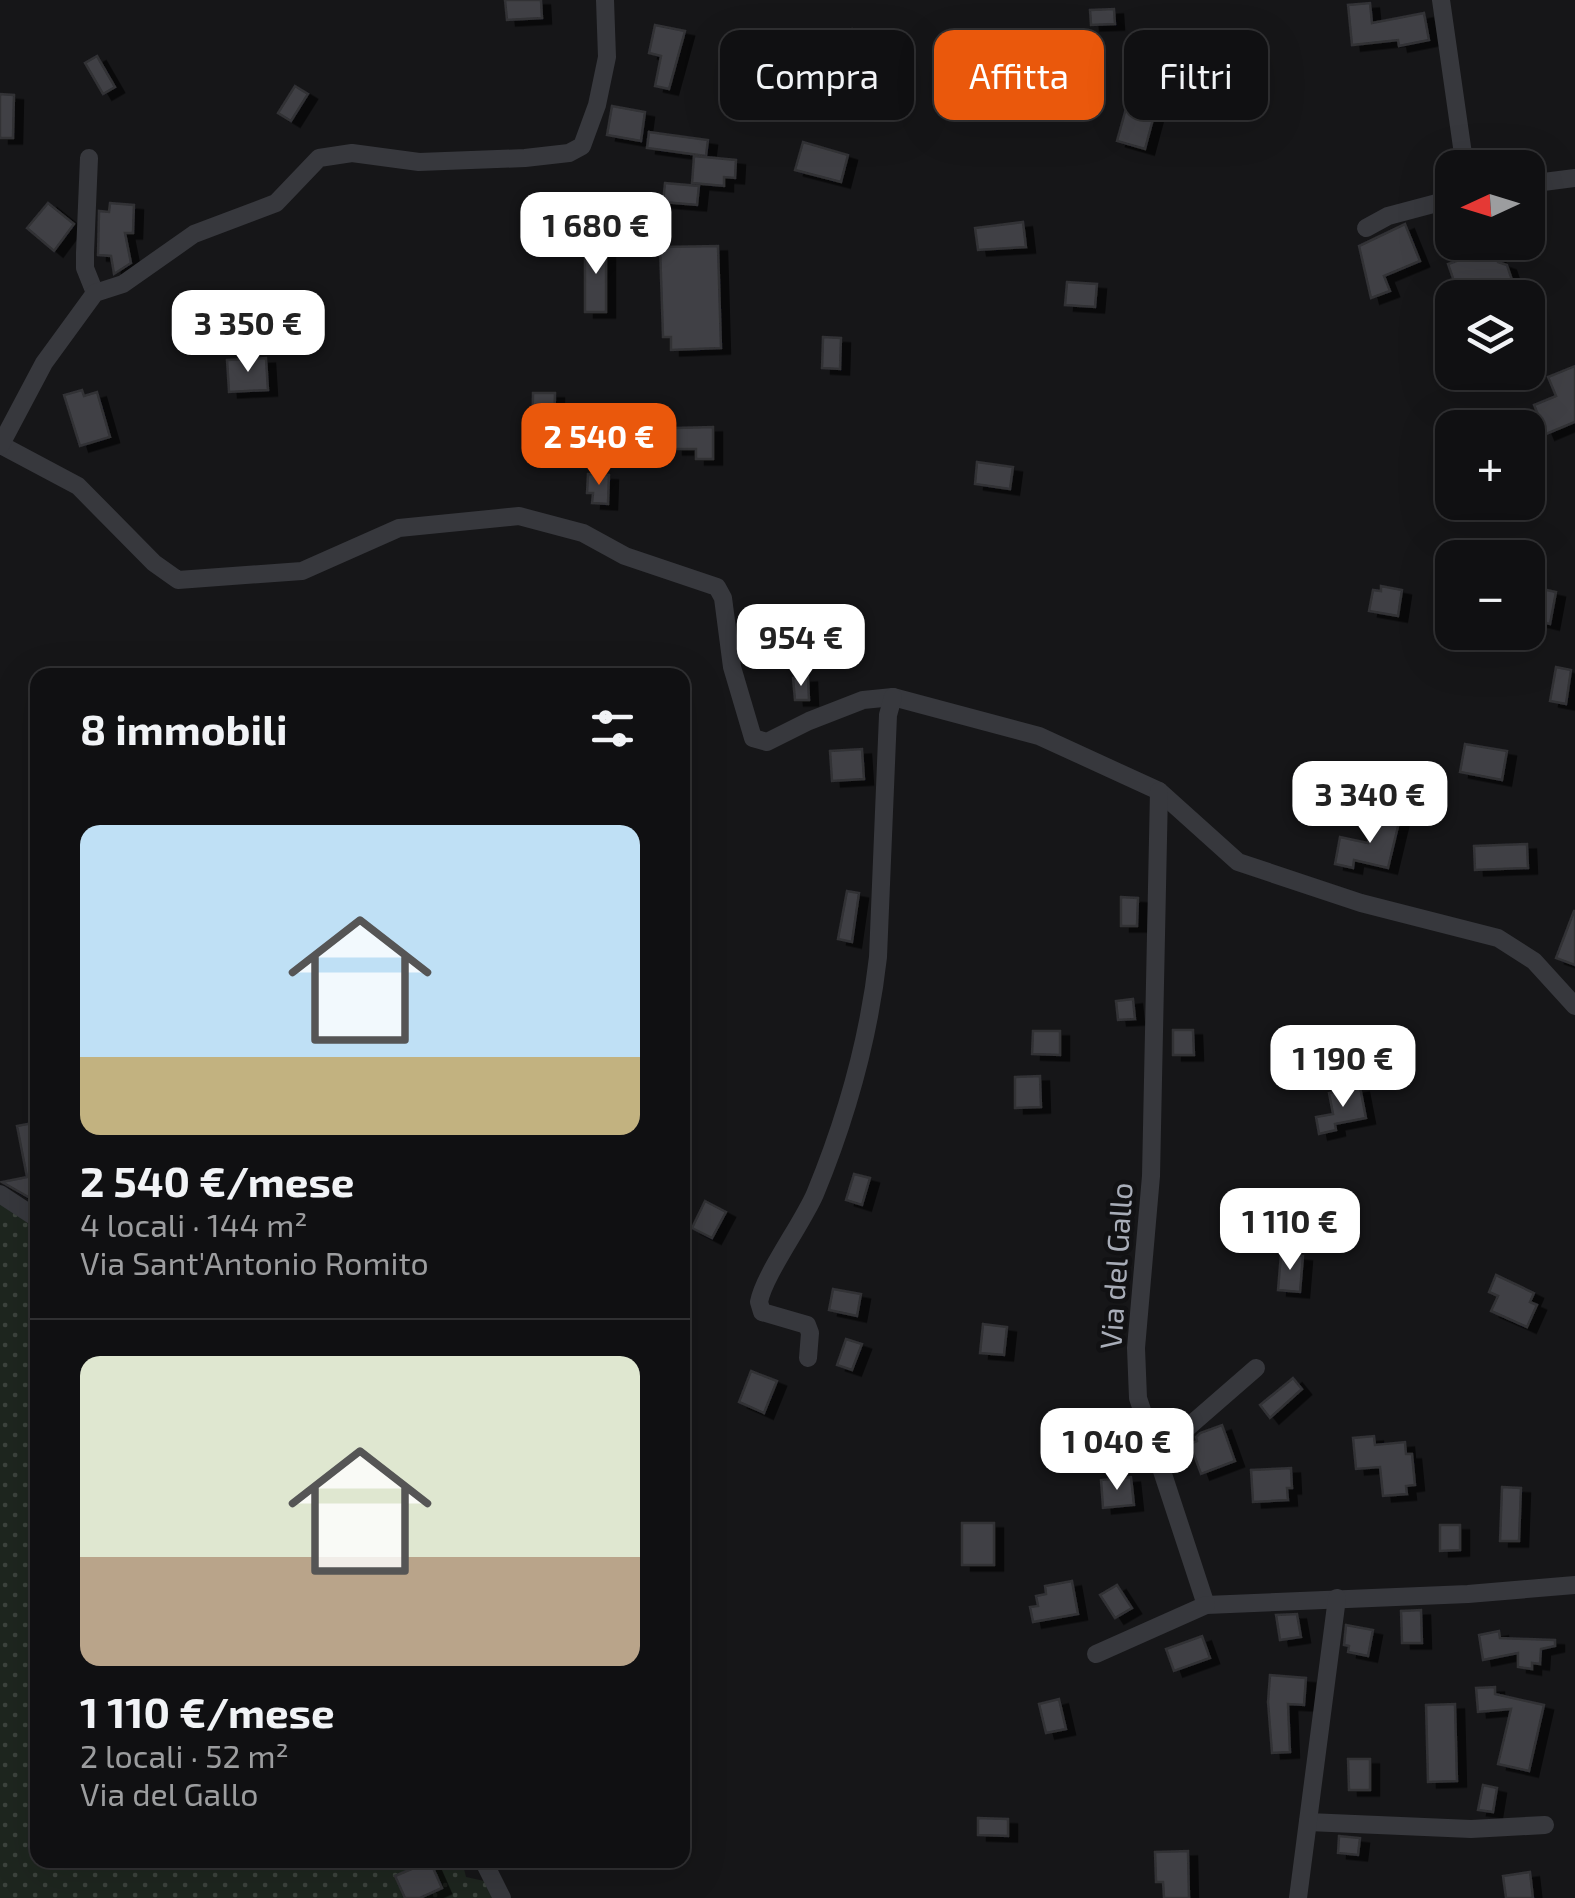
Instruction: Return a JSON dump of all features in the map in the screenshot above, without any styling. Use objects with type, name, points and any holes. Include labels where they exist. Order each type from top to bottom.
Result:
[{"type":"street","points":[[605,0],[607,57],[597,105],[582,146],[569,153],[419,162],[352,153],[320,158],[276,203],[194,234],[123,284],[94,293],[44,364],[0,446],[78,486],[154,563],[178,580],[302,571],[399,528],[518,516],[582,533],[625,556],[718,587],[723,598],[732,667],[753,738],[767,742],[862,700],[893,697],[1038,736],[1159,791],[1238,862],[1361,902],[1498,938],[1534,960],[1575,1006]]},
{"type":"street","points":[[1442,0],[1463,150]]},
{"type":"street","points":[[90,158],[84,253],[94,293]]},
{"type":"street","points":[[1545,182],[1575,178]]},
{"type":"street","points":[[1366,228],[1388,216],[1435,204]]},
{"type":"street","points":[[808,1358],[808,1325],[762,1312],[759,1302],[816,1191],[860,1059],[878,957],[888,715],[893,697]]},
{"type":"street","name":"Via del Gallo","points":[[1159,791],[1151,1176],[1136,1348],[1138,1398],[1206,1605]]},
{"type":"street","points":[[0,1194],[30,1214]]},
{"type":"street","points":[[1156,1455],[1256,1368]]},
{"type":"street","points":[[1096,1654],[1206,1605],[1468,1594],[1575,1585]]},
{"type":"street","points":[[1298,1898],[1336,1598]]},
{"type":"street","points":[[1308,1822],[1472,1830],[1546,1825]]},
{"type":"street","points":[[487,1868],[502,1898]]},
{"type":"shaded area","points":[[0,1204],[30,1223],[30,1868],[467,1868],[466,1877],[484,1881],[493,1898],[0,1898]]},
{"type":"building","points":[[505,0],[541,0],[542,18],[507,20]]},
{"type":"building","points":[[1370,3],[1372,23],[1424,13],[1429,40],[1399,46],[1398,40],[1352,45],[1348,5]]},
{"type":"building","points":[[1114,9],[1115,24],[1091,25],[1090,10]]},
{"type":"building","points":[[655,25],[685,31],[669,89],[655,86],[661,56],[649,53]]},
{"type":"building","points":[[97,56],[115,87],[103,94],[85,63]]},
{"type":"building","points":[[295,86],[308,94],[291,121],[278,113]]},
{"type":"building","points":[[0,94],[14,95],[13,138],[0,138]]},
{"type":"building","points":[[612,106],[645,112],[641,141],[607,135]]},
{"type":"building","points":[[1124,116],[1124,120],[1153,120],[1145,149],[1117,141]]},
{"type":"building","points":[[649,132],[708,140],[706,156],[647,148]]},
{"type":"building","points":[[803,142],[848,155],[841,182],[795,170]]},
{"type":"building","points":[[694,156],[736,160],[735,178],[724,177],[724,186],[692,183]]},
{"type":"building","points":[[665,183],[699,186],[697,205],[663,202]]},
{"type":"building","points":[[636,195],[660,196],[659,221],[635,220]]},
{"type":"building","points":[[48,203],[74,224],[54,251],[27,228]]},
{"type":"building","points":[[110,203],[134,205],[133,233],[125,233],[131,263],[114,274],[111,256],[98,255],[99,211],[109,212]]},
{"type":"building","points":[[1023,222],[1026,247],[978,250],[975,228]]},
{"type":"building","points":[[1405,224],[1420,261],[1384,276],[1390,291],[1371,298],[1359,246]]},
{"type":"building","points":[[585,243],[606,243],[606,312],[585,312]]},
{"type":"building","points":[[718,246],[721,348],[671,350],[671,337],[663,337],[660,247]]},
{"type":"building","points":[[1459,260],[1497,260],[1507,265],[1512,280],[1454,280],[1448,264]]},
{"type":"building","points":[[1067,282],[1097,284],[1095,307],[1065,305]]},
{"type":"building","points":[[823,337],[841,338],[840,369],[822,368]]},
{"type":"building","points":[[266,358],[268,390],[229,392],[227,360]]},
{"type":"building","points":[[1575,366],[1575,422],[1546,434],[1545,410],[1536,410],[1534,405],[1556,396],[1548,377]]},
{"type":"building","points":[[82,390],[84,396],[97,392],[110,437],[80,446],[64,395]]},
{"type":"building","points":[[533,393],[555,393],[554,442],[532,441]]},
{"type":"building","points":[[713,427],[713,459],[696,459],[696,449],[674,449],[674,428]]},
{"type":"building","points":[[977,462],[1013,467],[1010,489],[975,484]]},
{"type":"building","points":[[588,474],[609,475],[608,504],[592,503],[593,493],[587,493]]},
{"type":"building","points":[[1381,586],[1402,590],[1398,616],[1369,611],[1373,590],[1381,591]]},
{"type":"building","points":[[1545,590],[1556,592],[1550,624],[1545,623]]},
{"type":"building","points":[[1556,667],[1571,670],[1566,704],[1550,701]]},
{"type":"building","points":[[808,677],[809,700],[795,700],[793,678]]},
{"type":"building","points":[[1465,744],[1507,751],[1502,780],[1460,772]]},
{"type":"building","points":[[862,749],[864,779],[832,781],[830,751]]},
{"type":"building","points":[[1400,818],[1388,868],[1354,860],[1353,868],[1335,864],[1340,837],[1368,843],[1374,820]]},
{"type":"building","points":[[1527,844],[1528,868],[1475,870],[1474,846]]},
{"type":"building","points":[[847,891],[859,893],[852,942],[838,939]]},
{"type":"building","points":[[1121,897],[1138,898],[1137,926],[1121,926]]},
{"type":"building","points":[[1575,911],[1575,965],[1556,958]]},
{"type":"building","points":[[1133,999],[1135,1019],[1118,1020],[1116,1001]]},
{"type":"building","points":[[1173,1030],[1193,1030],[1194,1055],[1173,1055]]},
{"type":"building","points":[[1033,1031],[1060,1031],[1060,1055],[1032,1054]]},
{"type":"building","points":[[1040,1076],[1041,1107],[1015,1108],[1015,1077]]},
{"type":"building","points":[[1360,1087],[1366,1118],[1335,1124],[1336,1130],[1319,1134],[1316,1117],[1333,1114],[1329,1093]]},
{"type":"building","points":[[30,1124],[30,1198],[2,1182],[27,1177],[17,1126]]},
{"type":"building","points":[[854,1174],[870,1178],[862,1205],[846,1200]]},
{"type":"building","points":[[705,1201],[726,1212],[712,1238],[692,1228]]},
{"type":"building","points":[[1281,1254],[1303,1256],[1300,1292],[1278,1290]]},
{"type":"building","points":[[1496,1275],[1534,1293],[1530,1302],[1537,1305],[1527,1327],[1491,1311],[1498,1296],[1489,1292]]},
{"type":"building","points":[[833,1289],[861,1294],[857,1316],[829,1310]]},
{"type":"building","points":[[983,1324],[1007,1327],[1004,1355],[980,1353]]},
{"type":"building","points":[[846,1339],[862,1344],[852,1370],[837,1365]]},
{"type":"building","points":[[751,1371],[777,1381],[764,1413],[739,1402]]},
{"type":"building","points":[[1293,1378],[1302,1389],[1270,1418],[1260,1405]]},
{"type":"building","points":[[1222,1425],[1235,1461],[1201,1474],[1190,1444],[1197,1441],[1200,1433]]},
{"type":"building","points":[[1374,1436],[1375,1445],[1405,1442],[1406,1454],[1412,1454],[1415,1485],[1406,1486],[1407,1494],[1383,1496],[1380,1467],[1356,1469],[1353,1438]]},
{"type":"building","points":[[1291,1468],[1288,1500],[1253,1502],[1251,1470]]},
{"type":"building","points":[[1131,1477],[1134,1505],[1103,1508],[1101,1480]]},
{"type":"building","points":[[1502,1487],[1521,1488],[1519,1541],[1500,1541]]},
{"type":"building","points":[[962,1523],[994,1523],[994,1565],[962,1565]]},
{"type":"building","points":[[1440,1525],[1460,1525],[1460,1550],[1440,1551]]},
{"type":"building","points":[[1072,1581],[1078,1614],[1033,1622],[1030,1607],[1038,1606],[1036,1596],[1046,1594],[1045,1586]]},
{"type":"building","points":[[1117,1585],[1132,1608],[1115,1618],[1100,1595]]},
{"type":"building","points":[[1421,1610],[1422,1643],[1402,1643],[1401,1611]]},
{"type":"building","points":[[1297,1614],[1301,1637],[1280,1640],[1276,1615]]},
{"type":"building","points":[[1346,1625],[1373,1630],[1368,1656],[1348,1652],[1349,1646],[1344,1645]]},
{"type":"building","points":[[1499,1631],[1500,1638],[1555,1640],[1555,1646],[1541,1649],[1540,1664],[1532,1663],[1532,1669],[1518,1667],[1518,1653],[1483,1660],[1479,1635]]},
{"type":"building","points":[[1202,1636],[1210,1658],[1174,1671],[1166,1649]]},
{"type":"building","points":[[1270,1675],[1306,1678],[1304,1705],[1288,1704],[1290,1752],[1272,1753]]},
{"type":"building","points":[[1495,1687],[1495,1694],[1544,1705],[1529,1771],[1498,1764],[1511,1709],[1478,1712],[1476,1688]]},
{"type":"building","points":[[1059,1699],[1066,1729],[1046,1733],[1039,1704]]},
{"type":"building","points":[[1455,1704],[1457,1781],[1428,1782],[1426,1705]]},
{"type":"building","points":[[1348,1759],[1370,1759],[1370,1790],[1349,1790]]},
{"type":"building","points":[[1483,1785],[1497,1788],[1493,1812],[1478,1810]]},
{"type":"building","points":[[978,1818],[1008,1819],[1008,1836],[978,1835]]},
{"type":"building","points":[[1339,1836],[1360,1838],[1358,1855],[1338,1853]]},
{"type":"building","points":[[1188,1851],[1189,1898],[1164,1898],[1163,1882],[1156,1882],[1155,1852]]},
{"type":"building","points":[[414,1868],[433,1868],[442,1888],[420,1898],[405,1898],[395,1876]]},
{"type":"building","points":[[1530,1872],[1533,1898],[1506,1898],[1503,1876]]}]
